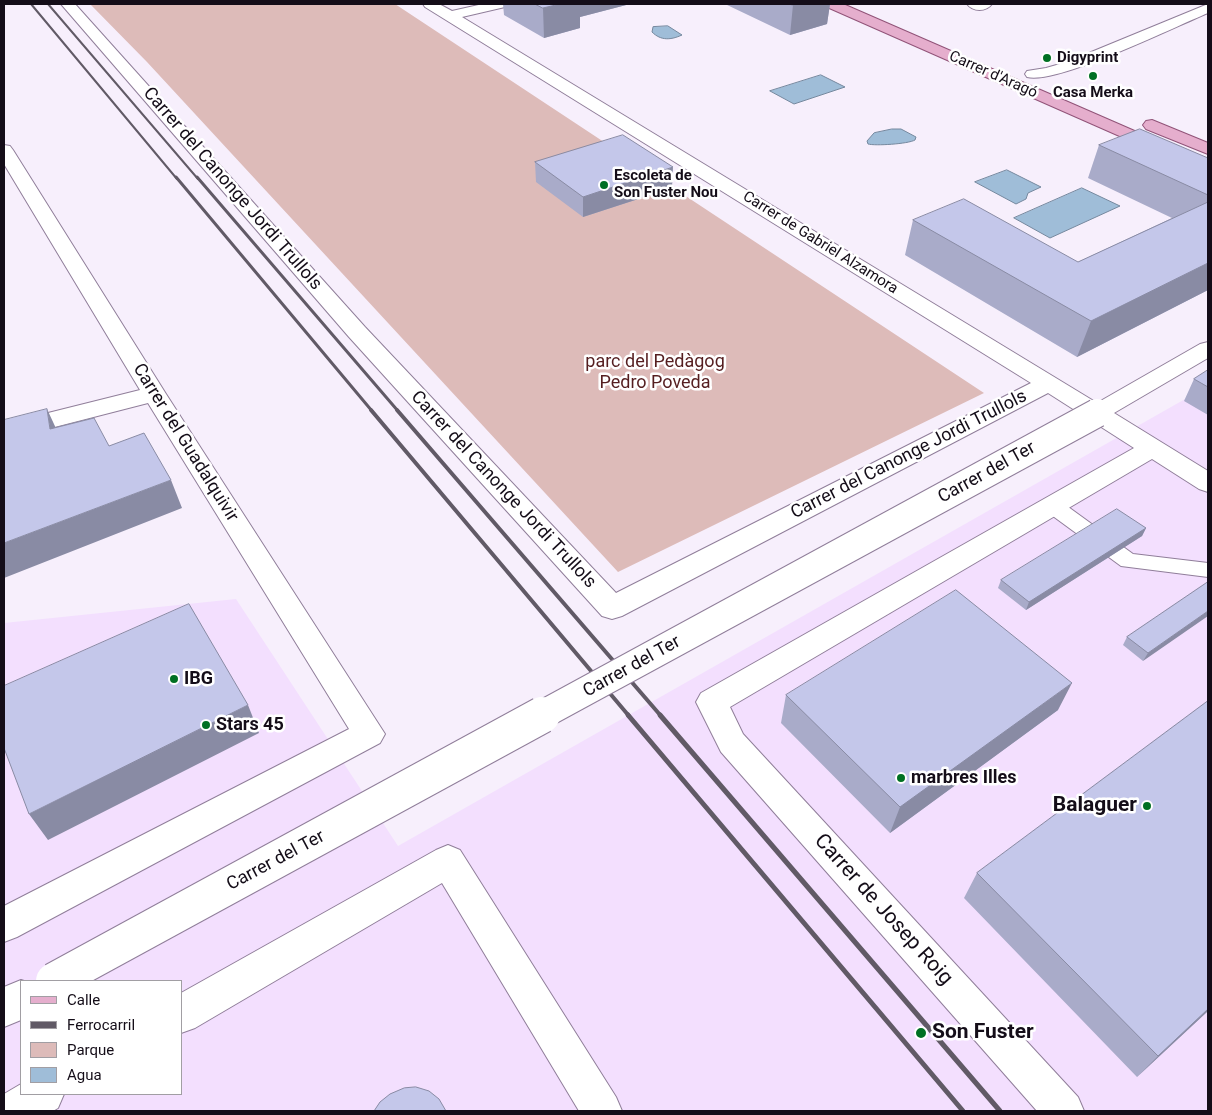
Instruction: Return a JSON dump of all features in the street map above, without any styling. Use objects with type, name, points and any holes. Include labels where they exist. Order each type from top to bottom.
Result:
[{"type":"main road","name":"Carrer d'Aragó","points":[[832,4],[1208,170]]},
{"type":"main road","name":"Carrer d'Aragó","points":[[1016,66],[1060,85]]},
{"type":"main road","points":[[978,68],[1033,74]]},
{"type":"main road","points":[[1138,119],[1208,148]]},
{"type":"street","name":"Carrer del Canonge Jordi Trullols","points":[[68,4],[357,332],[612,608],[1049,383]]},
{"type":"street","name":"Carrer de Gabriel Alzamora","points":[[430,4],[1049,383],[1208,483]]},
{"type":"street","points":[[450,16],[500,4]]},
{"type":"street","points":[[1033,74],[1048,73],[1072,66],[1208,8]]},
{"type":"street","name":"Carrer del Guadalquivir","points":[[4,150],[154,394],[368,734],[4,926]]},
{"type":"street","name":"Carrer del Ter","points":[[56,980],[1097,413],[1208,349]]},
{"type":"street","points":[[4,432],[154,394]]},
{"type":"street","points":[[1053,506],[1153,448]]},
{"type":"street","name":"Carrer de Josep Roig","points":[[1053,506],[712,702],[732,743],[1064,1111]]},
{"type":"street","points":[[182,1013],[448,861],[602,1111]]},
{"type":"street","points":[[4,1008],[20,1000]]},
{"type":"street","points":[[14,1111],[42,1095]]},
{"type":"lane","points":[[1053,506],[1128,561],[1208,570]]},
{"type":"shaded area","name":"Son Fuster","points":[[1208,386],[1208,1111],[4,1111],[4,623],[236,599],[398,846]]},
{"type":"green space","name":"parc del Pedàgog Pedro Poveda","points":[[90,4],[395,4],[984,393],[618,572],[147,62]]},
{"type":"water","points":[[668,26],[682,35],[666,39],[652,32],[653,27]]},
{"type":"water","points":[[821,75],[845,87],[794,104],[770,91]]},
{"type":"water","points":[[901,129],[916,137],[915,140],[906,143],[868,144],[867,141],[874,133]]},
{"type":"water","points":[[1007,170],[1041,187],[1028,193],[1026,199],[1016,204],[975,182]]},
{"type":"water","points":[[1082,188],[1120,206],[1050,238],[1014,218]]},
{"type":"building","points":[[535,4],[560,4],[543,8]]},
{"type":"building","points":[[1140,129],[1208,158],[1208,195],[1099,145]]},
{"type":"building","points":[[623,135],[673,167],[583,197],[535,162]]},
{"type":"building","points":[[964,199],[1078,262],[1208,202],[1208,263],[1091,321],[913,220]]},
{"type":"building","points":[[1208,370],[1208,387],[1194,379]]},
{"type":"building","points":[[47,409],[50,429],[94,418],[109,446],[144,433],[171,480],[4,543],[4,420]]},
{"type":"building","points":[[1117,509],[1146,528],[1029,602],[1001,580]]},
{"type":"building","points":[[1208,582],[1208,611],[1148,653],[1127,637]]},
{"type":"building","name":"marbres Illes","points":[[956,590],[1072,683],[900,807],[786,695]]},
{"type":"building","points":[[189,604],[248,705],[29,814],[4,748],[4,686]]},
{"type":"building","name":"Balaguer","points":[[1208,701],[1208,1009],[1158,1056],[977,873]]},
{"type":"building","points":[[416,1087],[429,1091],[439,1099],[446,1111],[374,1111],[380,1102],[390,1094],[404,1088]]},
{"type":"railway","points":[[31,4],[177,179]]},
{"type":"railway","points":[[48,4],[198,179]]},
{"type":"railway","points":[[176,177],[372,411]]},
{"type":"railway","points":[[197,177],[398,411]]},
{"type":"railway","points":[[371,410],[629,716]]},
{"type":"railway","points":[[397,410],[661,716]]},
{"type":"railway","points":[[628,715],[963,1111]]},
{"type":"railway","points":[[660,715],[1000,1111]]},
{"type":"place","name":"Digyprint","points":[[1047,58]]},
{"type":"place","name":"Casa Merka","points":[[1093,76]]},
{"type":"place","name":"Escoleta de Son Fuster Nou","points":[[604,185]]},
{"type":"place","name":"IBG","points":[[174,679]]},
{"type":"place","name":"Stars 45","points":[[206,725]]},
{"type":"place","name":"marbres Illes","points":[[901,778]]},
{"type":"place","name":"Balaguer","points":[[1147,806]]},
{"type":"place","name":"Son Fuster","points":[[921,1033]]}]
